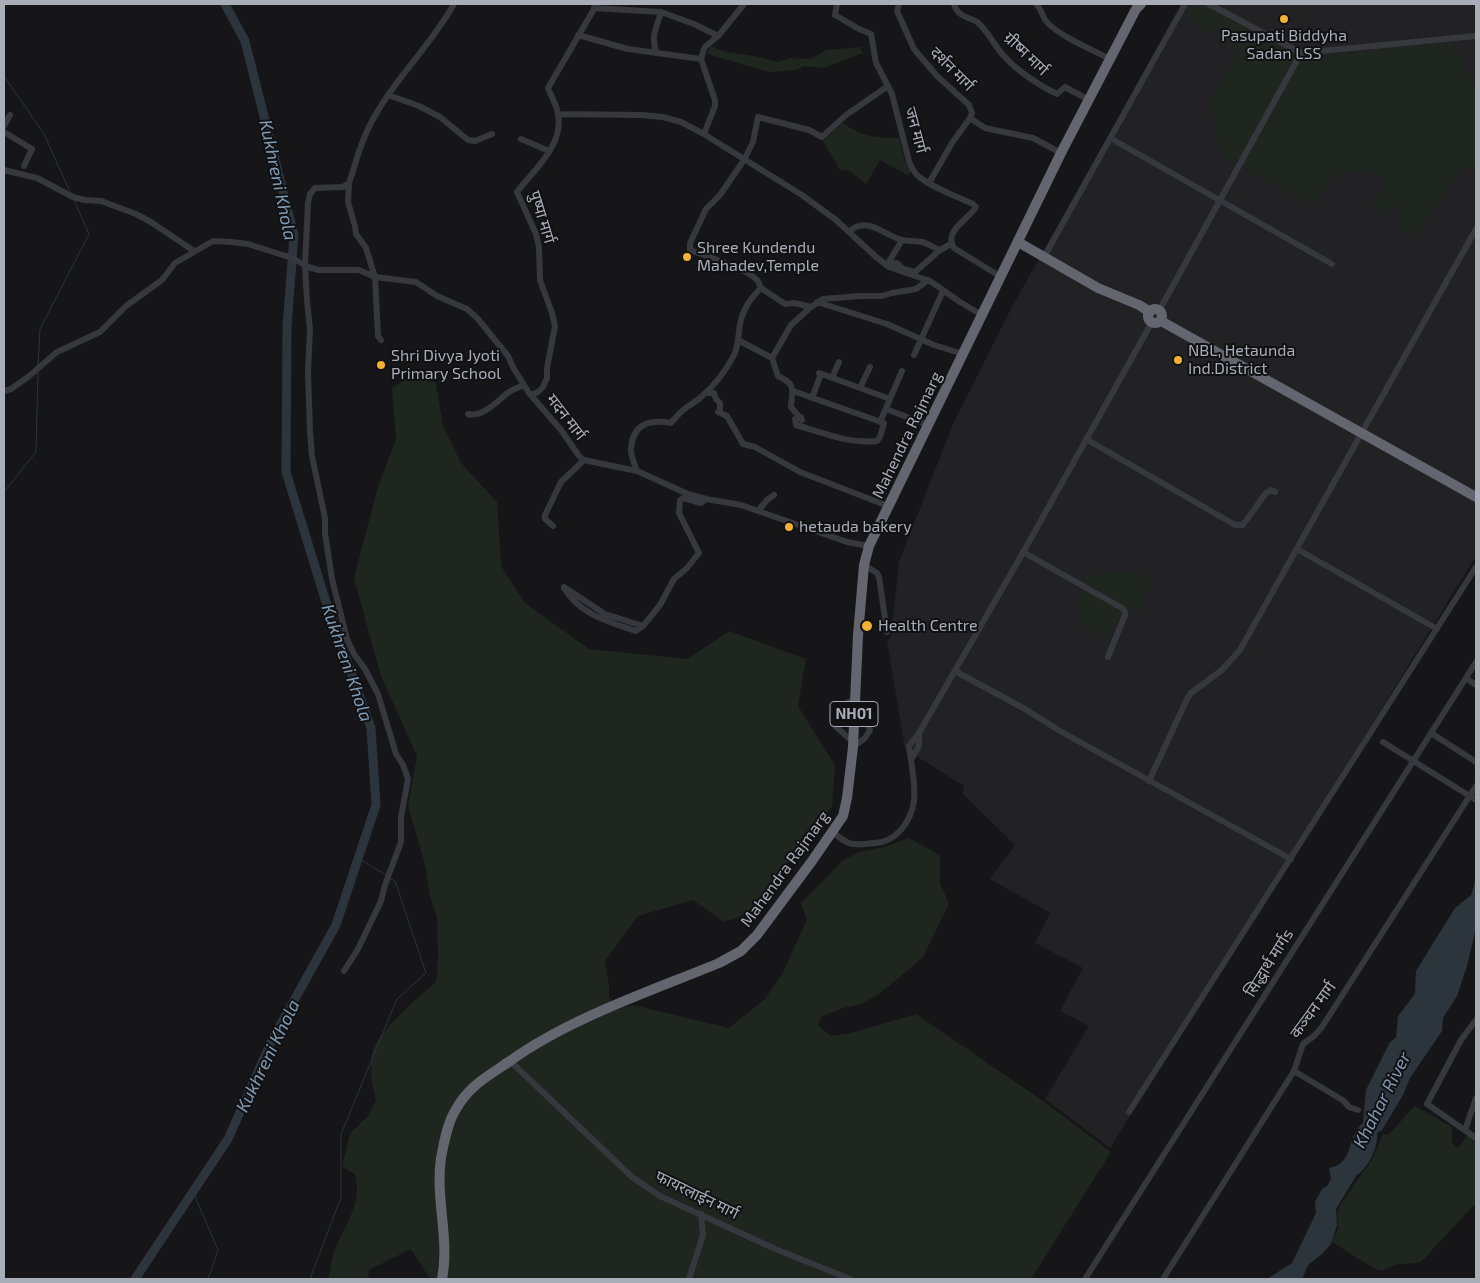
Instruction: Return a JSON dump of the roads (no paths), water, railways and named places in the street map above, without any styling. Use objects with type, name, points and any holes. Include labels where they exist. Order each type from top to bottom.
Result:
[{"type":"highway","name":"Mahendra Rajmarg","points":[[442,1279],[444,1227],[439,1186],[441,1159],[454,1112],[465,1097],[480,1080],[546,1037],[719,963],[741,951],[768,920],[812,862],[843,816],[853,745],[858,635],[864,565],[869,546],[1062,153],[1136,9],[1141,4]]},
{"type":"highway","points":[[1018,242],[1098,288],[1140,306],[1476,497]]},
{"type":"street","points":[[380,340],[378,336],[375,277],[366,248],[356,234],[348,202],[349,183],[359,150],[370,124],[388,95],[428,43],[454,4]]},
{"type":"street","points":[[704,134],[714,106],[714,100],[701,59],[705,47],[718,36],[744,4]]},
{"type":"street","name":"जन मार्ग","points":[[837,4],[835,15],[871,34],[876,62],[892,94],[911,166],[918,176],[929,183],[976,207],[958,226],[952,235],[951,244]]},
{"type":"street","name":"दर्शन मार्ग","points":[[899,4],[898,11],[914,49],[937,76],[969,105],[972,113],[970,118],[985,128],[1033,138],[1062,153]]},
{"type":"street","name":"ग्रीष्म मार्ग","points":[[954,4],[962,16],[978,22],[1005,57],[1038,85],[1057,94],[1065,87],[1089,100]]},
{"type":"street","points":[[1036,4],[1043,12],[1044,19],[1055,30],[1110,59]]},
{"type":"street","points":[[1044,257],[1185,4]]},
{"type":"street","points":[[1208,4],[1301,53],[1476,36]]},
{"type":"street","points":[[595,6],[661,12],[694,24],[718,36]]},
{"type":"street","name":"पुष्पा मार्ग","points":[[531,395],[543,387],[547,378],[547,368],[555,326],[540,280],[539,247],[536,234],[517,192],[534,173],[557,135],[558,114],[548,88],[595,6]]},
{"type":"street","points":[[656,52],[653,34],[661,12]]},
{"type":"street","points":[[578,35],[628,49],[701,59]]},
{"type":"street","points":[[832,832],[852,845],[880,843],[899,833],[905,825],[914,802],[909,746],[919,733],[1023,552],[1301,53]]},
{"type":"street","points":[[888,86],[846,115],[822,137],[809,130],[758,117],[753,142],[744,160],[720,195],[706,209],[690,243],[690,250],[718,260],[757,280],[761,288],[785,304],[814,305],[887,324],[951,351],[963,354]]},
{"type":"street","points":[[388,95],[419,106],[440,117],[468,140],[475,140],[492,134]]},
{"type":"street","points":[[558,114],[641,115],[663,117],[681,122],[704,134],[802,196],[836,220],[876,258],[887,265],[928,280],[982,315]]},
{"type":"street","points":[[4,126],[10,115]]},
{"type":"street","points":[[929,183],[952,143],[970,118]]},
{"type":"street","points":[[4,132],[32,149],[24,166]]},
{"type":"street","points":[[1110,138],[1332,264]]},
{"type":"street","points":[[521,139],[549,150]]},
{"type":"street","points":[[4,170],[37,178],[72,197],[84,200],[101,200],[136,214],[194,251]]},
{"type":"street","points":[[344,971],[358,949],[382,901],[400,842],[401,817],[408,779],[403,765],[396,754],[380,699],[347,639],[332,579],[324,518],[312,456],[308,372],[310,329],[306,301],[308,203],[310,194],[315,188],[343,187],[349,183]]},
{"type":"street","points":[[849,232],[857,226],[865,225],[902,240],[924,242],[940,250]]},
{"type":"street","points":[[1149,780],[1191,693],[1222,670],[1240,650],[1476,230]]},
{"type":"street","points":[[887,265],[902,240]]},
{"type":"street","name":"मदन मार्ग","points":[[4,391],[11,389],[28,378],[57,352],[100,332],[126,306],[162,280],[175,263],[194,251],[214,241],[248,244],[292,258],[319,270],[359,270],[375,277],[416,282],[438,296],[467,309],[478,319],[508,356],[531,395],[561,430],[578,456],[584,460],[637,471],[688,494],[741,505],[847,542],[869,546]]},
{"type":"street","points":[[887,265],[896,263],[903,269],[916,272],[940,250],[951,244],[954,248],[1001,277]]},
{"type":"street","points":[[772,358],[791,325],[814,305],[830,298],[882,296],[916,290],[928,280]]},
{"type":"street","points":[[637,471],[630,450],[635,432],[642,425],[651,422],[671,423],[705,393],[720,376],[734,354],[744,309],[761,288]]},
{"type":"street","points":[[914,355],[920,338],[943,291]]},
{"type":"street","points":[[738,340],[772,358],[778,376],[788,382],[793,391],[792,407],[801,417],[795,418],[796,425],[841,439],[861,442],[877,440],[880,437],[884,423],[793,391]]},
{"type":"street","points":[[832,378],[839,362]]},
{"type":"street","points":[[860,388],[870,368]]},
{"type":"street","points":[[880,422],[902,371]]},
{"type":"street","points":[[812,398],[820,373],[890,399]]},
{"type":"street","points":[[468,414],[473,415],[483,412],[512,390],[524,385]]},
{"type":"street","points":[[705,393],[714,393],[720,402],[720,410],[718,412],[727,416],[743,444],[755,447],[800,472],[888,506]]},
{"type":"street","points":[[886,408],[928,425]]},
{"type":"street","points":[[1086,439],[1235,526],[1243,525],[1266,493],[1271,490],[1275,492]]},
{"type":"street","points":[[553,526],[545,519],[545,515],[564,478],[584,460]]},
{"type":"street","points":[[758,511],[774,495]]},
{"type":"street","points":[[643,626],[605,614],[564,587],[570,597],[586,611],[604,620],[636,631],[643,626],[660,605],[674,579],[687,568],[699,553],[679,513],[680,500],[683,498],[701,502],[706,499]]},
{"type":"street","points":[[1297,549],[1437,629]]},
{"type":"street","points":[[1023,552],[1122,608],[1125,615],[1108,657]]},
{"type":"street","points":[[864,565],[874,570],[879,577],[887,632]]},
{"type":"street","points":[[1129,1112],[1476,567]]},
{"type":"street","name":"सिद्धार्थ मार्गs","points":[[1085,1279],[1476,662]]},
{"type":"street","points":[[955,671],[1291,860]]},
{"type":"street","points":[[1466,678],[1476,686]]},
{"type":"street","points":[[855,698],[842,706],[833,718],[836,726],[853,745],[866,738],[870,730],[867,723],[855,711]]},
{"type":"street","points":[[1431,733],[1476,762]]},
{"type":"street","points":[[1383,742],[1476,800]]},
{"type":"street","name":"कञ्चन मार्ग","points":[[1162,1279],[1294,1071],[1304,1044],[1322,1026],[1476,786]]},
{"type":"street","points":[[1476,1020],[1460,1040],[1427,1104],[1476,1138]]},
{"type":"street","name":"फायरलाईन मार्ग","points":[[510,1061],[632,1176],[660,1196],[791,1255],[850,1279]]},
{"type":"street","points":[[1294,1071],[1344,1101],[1349,1107],[1358,1110]]},
{"type":"street","points":[[1465,1130],[1476,1098]]},
{"type":"street","points":[[689,1279],[703,1235],[701,1214]]},
{"type":"water","name":"Khahar River","points":[[1476,878],[1476,928],[1467,966],[1457,996],[1443,1018],[1442,1031],[1410,1078],[1403,1095],[1382,1130],[1377,1133],[1376,1145],[1369,1162],[1356,1176],[1336,1209],[1337,1225],[1331,1244],[1308,1265],[1302,1279],[1267,1279],[1292,1263],[1316,1213],[1315,1202],[1322,1189],[1327,1186],[1331,1179],[1329,1168],[1343,1161],[1357,1129],[1363,1123],[1366,1090],[1390,1042],[1396,1038],[1398,1016],[1415,994],[1416,971],[1455,908],[1471,895]]},
{"type":"waterway","name":"Kukhreni Khola","points":[[135,1279],[228,1139],[272,1040],[336,925],[376,805],[371,728],[325,599],[286,472],[287,327],[294,235],[245,41],[225,4]]},
{"type":"waterway","points":[[4,76],[44,134],[70,192]]},
{"type":"waterway","points":[[38,365],[40,329],[89,234],[74,200]]},
{"type":"waterway","points":[[4,492],[36,452],[38,372]]},
{"type":"waterway","points":[[358,858],[386,875]]},
{"type":"waterway","points":[[310,1279],[341,1197],[341,1134],[397,999],[426,973],[395,881],[391,879]]},
{"type":"waterway","points":[[193,1192],[218,1250],[208,1279]]},
{"type":"place","name":"Pasupati Biddyha Sadan LSS","points":[[1284,19]]},
{"type":"place","name":"Shree Kundendu Mahadev,Temple","points":[[687,257]]},
{"type":"place","name":"NBL, Hetaunda Ind.District","points":[[1178,360]]},
{"type":"place","name":"Shri Divya Jyoti Primary School","points":[[381,365]]},
{"type":"place","name":"hetauda bakery","points":[[789,527]]},
{"type":"place","name":"Health Centre","points":[[867,626]]}]
